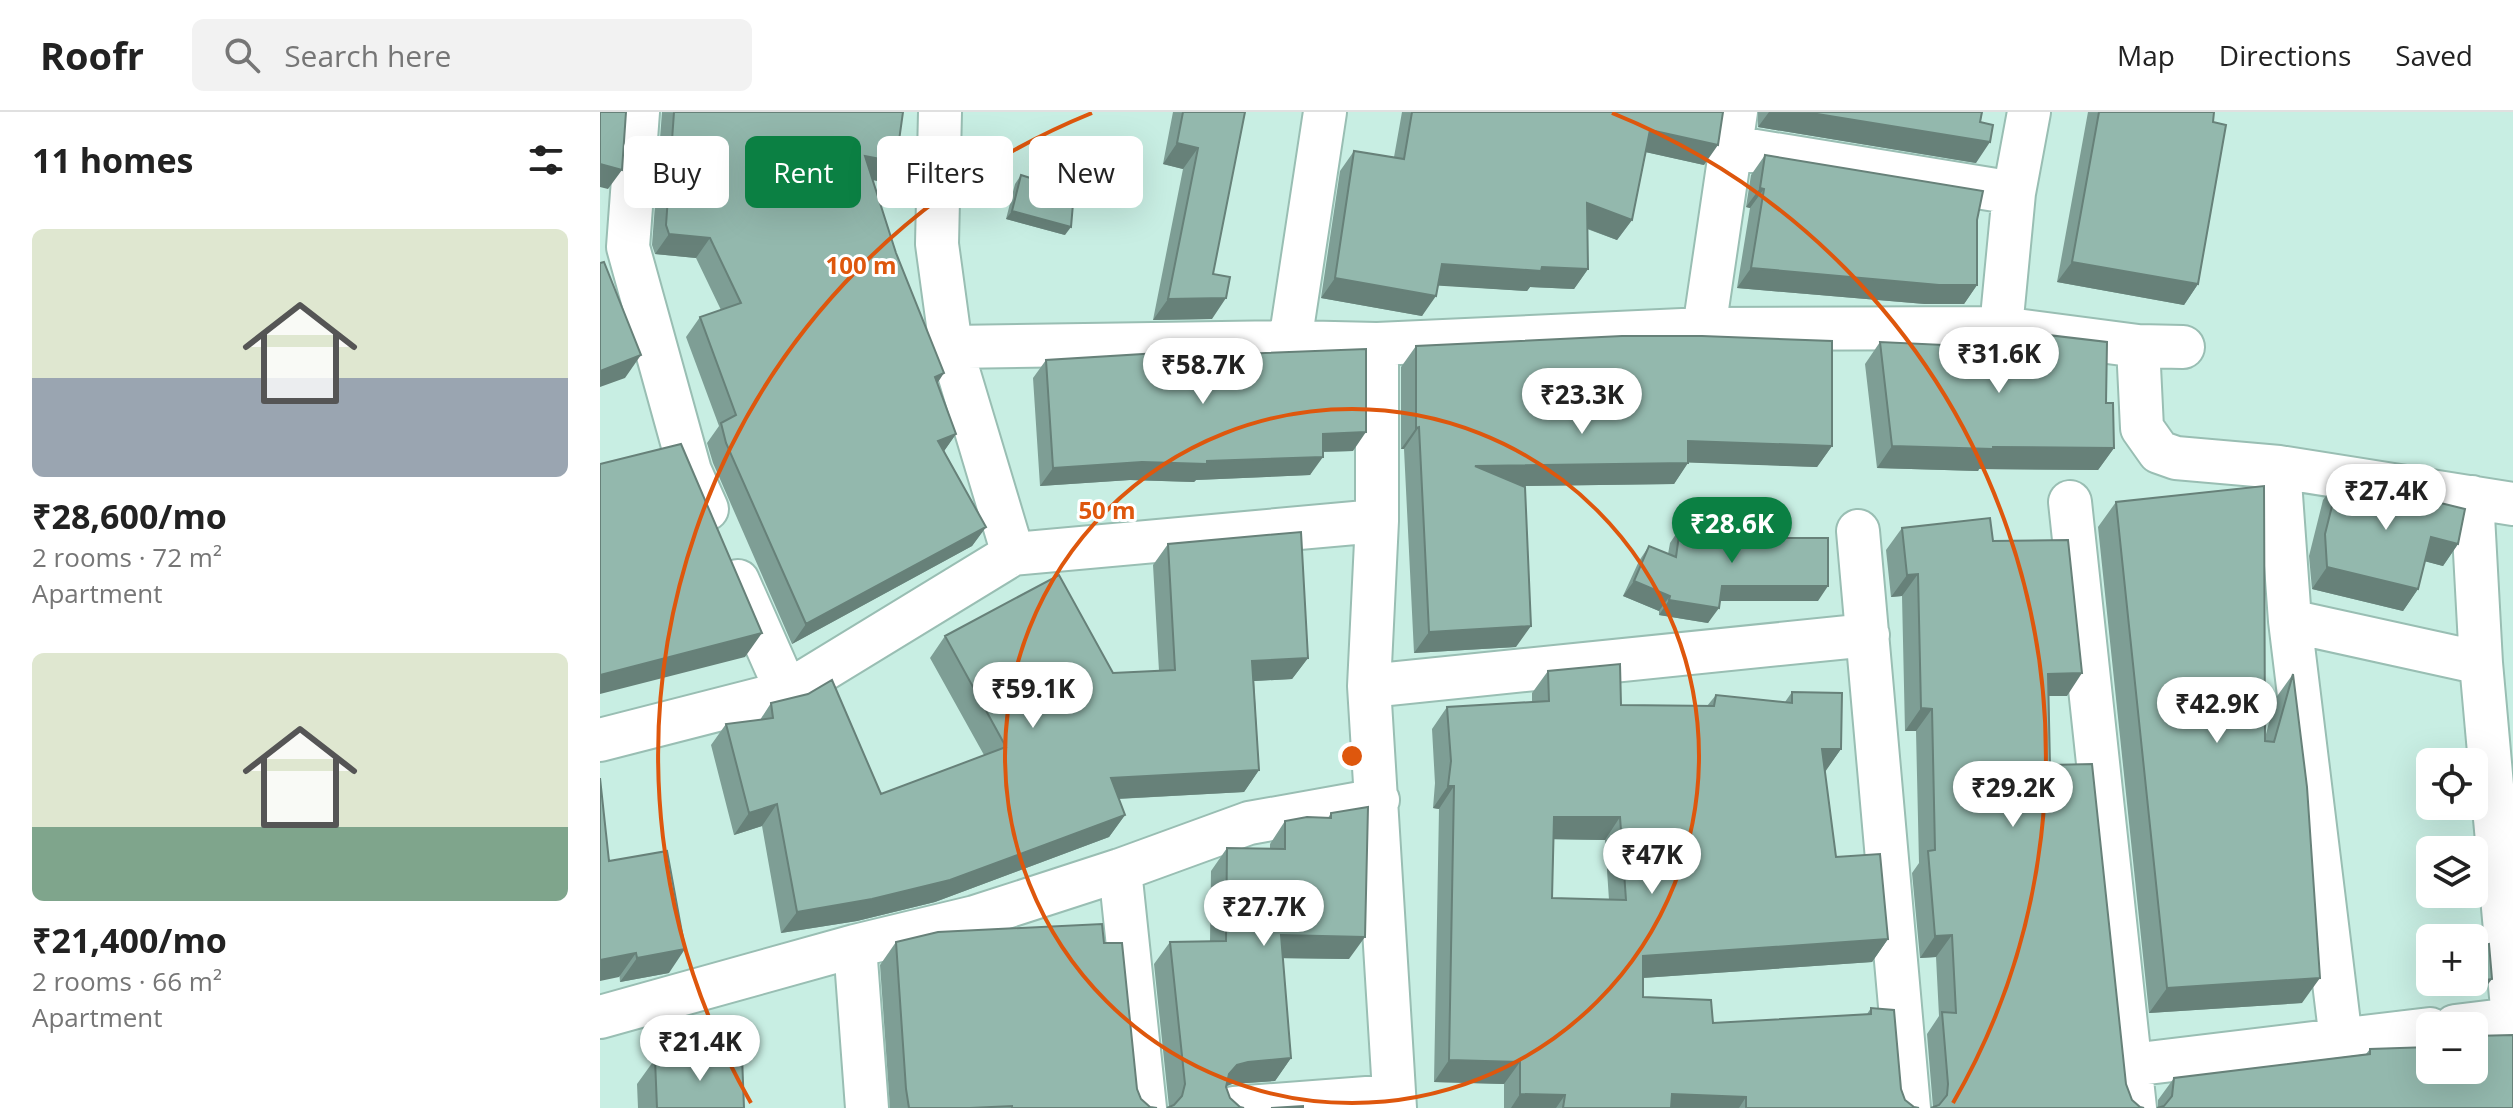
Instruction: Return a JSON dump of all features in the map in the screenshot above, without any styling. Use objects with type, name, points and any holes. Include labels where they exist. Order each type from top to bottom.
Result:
[{"type":"street","points":[[638,112],[628,247],[690,471],[787,692]]},
{"type":"street","points":[[940,112],[937,244],[951,347],[1013,554]]},
{"type":"street","points":[[1290,342],[1325,112]]},
{"type":"street","points":[[2001,328],[2014,193],[2029,112]]},
{"type":"street","points":[[1704,329],[1733,129],[2014,193]]},
{"type":"street","points":[[951,347],[1290,342],[1377,344],[1704,329],[2001,328],[2138,346],[2183,347]]},
{"type":"street","points":[[1234,1108],[1394,1102],[1369,686],[1377,521],[1377,344]]},
{"type":"street","points":[[2138,346],[2142,428],[2159,452],[2176,458],[2279,467],[2513,504]]},
{"type":"street","points":[[2279,467],[2290,621],[2341,1040]]},
{"type":"street","points":[[2472,497],[2481,663],[2512,1019],[2488,1022]]},
{"type":"street","points":[[2070,502],[2135,1108]]},
{"type":"street","points":[[600,740],[787,692],[1013,554],[1377,521]]},
{"type":"street","points":[[1858,531],[1909,1108]]},
{"type":"street","points":[[2290,621],[2481,663]]},
{"type":"street","points":[[1369,686],[1868,635]]},
{"type":"street","points":[[600,1017],[855,946],[975,917],[1120,870],[1249,823],[1378,800]]},
{"type":"street","points":[[1120,870],[1145,1108]]},
{"type":"street","points":[[855,946],[867,1108]]},
{"type":"street","points":[[2131,1065],[2416,1031]]},
{"type":"building","points":[[600,112],[626,112],[622,170],[600,164]]},
{"type":"building","points":[[674,112],[903,112],[900,136],[877,136],[877,158],[865,156],[877,194],[877,208],[882,208],[896,253],[944,373],[935,377],[956,434],[938,441],[986,527],[806,624],[726,443],[721,423],[736,415],[700,317],[741,303],[710,238],[669,234],[666,225],[667,208],[729,208],[729,136],[672,136]]},
{"type":"building","points":[[1183,112],[1245,112],[1213,274],[1230,277],[1226,298],[1168,299],[1198,148],[1177,143]]},
{"type":"building","points":[[1412,112],[1723,112],[1718,145],[1650,130],[1632,220],[1587,203],[1588,269],[1542,267],[1541,271],[1442,264],[1436,296],[1335,278],[1354,151],[1404,159]]},
{"type":"building","points":[[1805,112],[1982,112],[1980,122],[1993,125],[1990,142]]},
{"type":"building","points":[[2099,112],[2214,112],[2213,122],[2226,125],[2198,284],[2072,262]]},
{"type":"building","points":[[1765,155],[1983,191],[1977,220],[1977,285],[1939,285],[1751,268],[1764,189],[1760,188]]},
{"type":"building","points":[[1021,175],[1029,178],[1029,208],[1073,208],[1071,227],[1012,211]]},
{"type":"building","points":[[604,262],[641,355],[600,371],[600,263]]},
{"type":"building","points":[[2031,333],[2107,342],[2106,403],[2113,403],[2114,448],[1892,446],[1880,342],[2030,349]]},
{"type":"building","points":[[1622,336],[1832,341],[1832,446],[1688,441],[1688,463],[1475,466],[1525,487],[1531,626],[1429,632],[1419,427],[1416,428],[1416,346]]},
{"type":"building","points":[[1216,349],[1215,355],[1366,349],[1366,432],[1323,434],[1323,457],[1053,468],[1046,360],[1159,353],[1159,350]]},
{"type":"building","points":[[681,444],[762,633],[600,675],[600,464]]},
{"type":"building","points":[[2339,478],[2465,509],[2458,544],[2431,537],[2418,589],[2327,567],[2325,534]]},
{"type":"building","points":[[2264,486],[2265,741],[2274,742],[2293,674],[2307,787],[2320,978],[2167,988],[2116,502]]},
{"type":"building","points":[[1990,518],[1993,541],[2068,540],[2082,673],[2048,674],[2050,765],[2092,764],[2126,1084],[2132,1100],[2144,1108],[1931,1108],[1939,1105],[1947,1095],[1942,1012],[1956,1013],[1952,935],[1935,936],[1928,851],[1935,850],[1932,709],[1921,708],[1918,574],[1907,575],[1902,528]]},
{"type":"building","points":[[1680,528],[1746,538],[1828,538],[1828,586],[1722,586],[1719,608],[1669,600],[1670,596],[1634,581],[1649,546],[1676,557]]},
{"type":"building","points":[[1301,532],[1308,658],[1252,661],[1259,770],[1111,778],[1125,815],[950,880],[872,899],[797,912],[777,804],[749,813],[726,724],[773,718],[771,703],[808,694],[832,680],[881,794],[1006,747],[945,636],[1059,575],[1113,673],[1175,670],[1168,544]]},
{"type":"building","points":[[1620,664],[1621,705],[1714,706],[1716,695],[1792,703],[1792,692],[1842,693],[1841,749],[1822,749],[1836,857],[1880,854],[1888,939],[1643,956],[1643,997],[1711,1000],[1713,1023],[1871,1014],[1871,1008],[1894,1010],[1901,1089],[1905,1100],[1919,1108],[1746,1108],[1746,1097],[1672,1094],[1671,1108],[1563,1108],[1565,1095],[1520,1094],[1520,1062],[1449,1060],[1454,786],[1448,786],[1451,761],[1447,707],[1549,701],[1548,671]],"holes":[[[1554,817],[1620,817],[1626,900],[1552,898]]]},
{"type":"building","points":[[600,778],[609,861],[667,851],[685,949],[637,958],[636,953],[600,960]]},
{"type":"building","points":[[1368,807],[1365,937],[1281,935],[1291,1058],[1237,1065],[1229,1074],[1226,1087],[1230,1098],[1244,1108],[1167,1108],[1182,1096],[1185,1084],[1170,942],[1226,941],[1227,848],[1285,849],[1285,821],[1307,817],[1331,818],[1331,813]]},
{"type":"building","points":[[1102,924],[1104,943],[1122,943],[1137,1089],[1141,1099],[1150,1107],[1157,1108],[909,1108],[896,942],[938,932]]},
{"type":"building","points":[[2488,944],[2492,979],[2488,980]]},
{"type":"building","points":[[2513,1035],[2513,1108],[2157,1108],[2164,1106],[2172,1096],[2174,1078],[2370,1054],[2370,1049],[2416,1047],[2416,1084],[2488,1084],[2488,1036]]},
{"type":"building","points":[[742,1056],[744,1108],[657,1108],[655,1059]]}]
